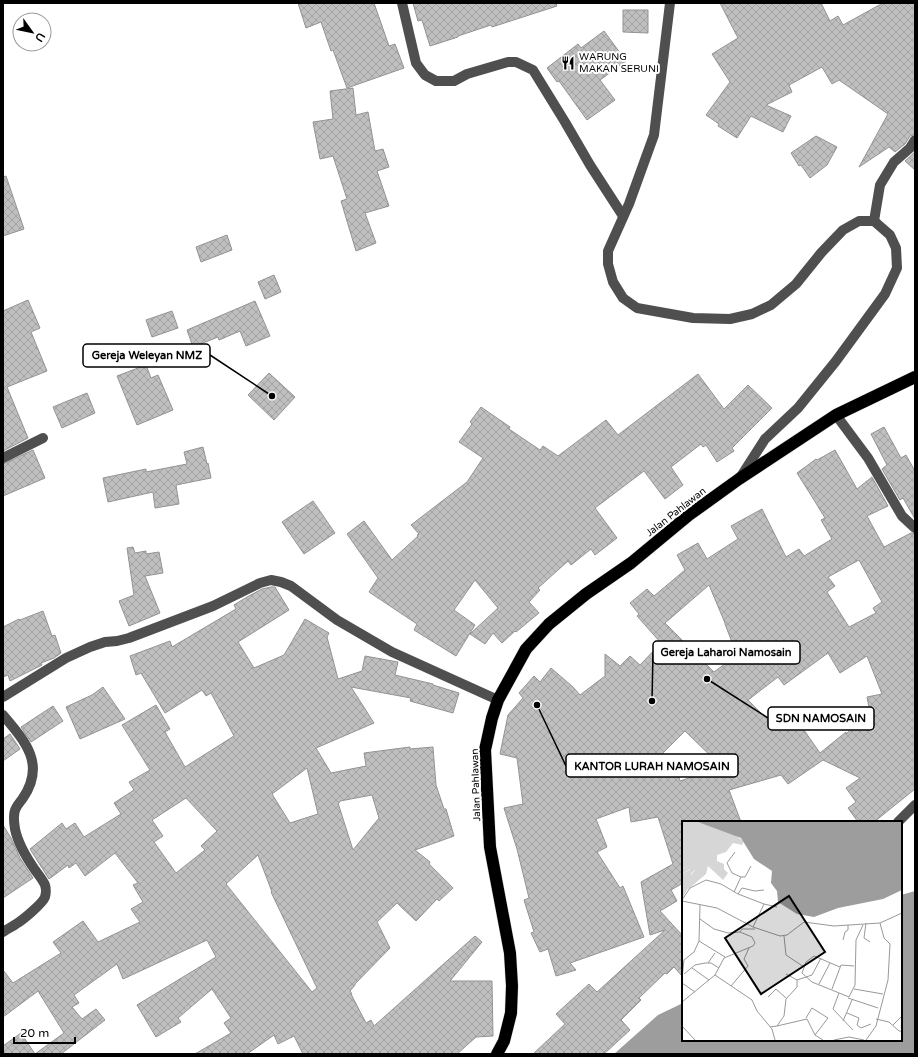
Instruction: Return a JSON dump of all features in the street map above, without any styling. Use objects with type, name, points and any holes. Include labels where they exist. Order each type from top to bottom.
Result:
[{"type":"highway","name":"Jalan Pahlawan","points":[[497,1054],[504,1041],[511,1013],[512,986],[510,953],[490,847],[485,750],[492,718],[498,700],[526,649],[549,624],[586,594],[631,563],[689,515],[739,479],[836,415],[915,377]]},
{"type":"street","points":[[402,3],[416,63],[425,75],[436,81],[454,81],[467,74],[508,62],[516,62],[533,70],[590,165],[623,216]]},
{"type":"street","points":[[670,3],[654,135],[631,197],[608,251],[608,264],[613,282],[623,298],[637,308],[693,318],[730,319],[752,314],[771,305],[796,284],[821,252],[843,230],[859,221],[874,221],[890,235],[896,248],[897,268],[885,294],[836,361],[798,408],[765,439],[739,479]]},
{"type":"street","points":[[874,221],[880,185],[894,162],[910,148],[915,140]]},
{"type":"street","points":[[836,415],[868,458],[902,516],[915,528]]},
{"type":"street","points":[[3,458],[43,438]]},
{"type":"street","points":[[3,697],[66,658],[90,646],[129,638],[213,606],[260,583],[271,580],[291,586],[337,620],[392,652],[498,700]]},
{"type":"street","points":[[3,715],[21,736],[32,760],[34,772],[30,786],[14,811],[14,819],[15,828],[26,858],[46,886],[46,896],[41,903],[17,924],[3,932]]},
{"type":"street","points":[[899,821],[915,805]]},
{"type":"shaded area","points":[[915,891],[915,1054],[614,1054],[658,1015],[682,1003],[682,1041],[902,1041],[902,895]]},
{"type":"building","points":[[298,3],[374,3],[389,46],[395,44],[404,68],[347,88],[333,50],[331,51],[321,22],[306,28]]},
{"type":"building","points":[[413,3],[556,3],[557,6],[492,27],[491,25],[430,46],[422,20],[418,21]]},
{"type":"building","points":[[720,3],[821,3],[830,21],[838,16],[843,25],[883,3],[915,3],[915,134],[910,136],[905,144],[895,152],[889,147],[859,167],[888,114],[839,80],[832,84],[822,67],[789,85],[792,92],[766,105],[791,116],[783,132],[751,116],[737,138],[718,126],[719,124],[706,115],[730,82],[712,54],[738,38]]},
{"type":"building","points":[[623,10],[648,10],[648,33],[623,32]]},
{"type":"building","points":[[604,31],[626,61],[600,80],[615,100],[587,120],[559,81],[557,82],[547,68],[578,44],[581,48]]},
{"type":"building","points":[[353,88],[356,115],[368,112],[375,151],[383,149],[389,167],[377,171],[389,206],[365,213],[376,243],[356,251],[341,201],[347,199],[333,156],[320,159],[313,122],[333,119],[330,91]]},
{"type":"building","points":[[816,136],[837,147],[827,165],[810,178],[801,165],[799,166],[791,153]]},
{"type":"building","points":[[915,152],[915,170],[905,161]]},
{"type":"building","points":[[6,176],[24,229],[3,236],[3,177]]},
{"type":"building","points":[[227,235],[232,250],[201,262],[196,247]]},
{"type":"building","points":[[274,275],[281,292],[265,299],[258,282]]},
{"type":"building","points":[[28,300],[40,328],[31,332],[47,371],[7,387],[28,438],[3,451],[3,311]]},
{"type":"building","points":[[255,301],[270,336],[246,346],[240,331],[219,340],[218,337],[193,347],[187,330]]},
{"type":"building","points":[[172,311],[178,328],[152,337],[146,320]]},
{"type":"building","points":[[146,365],[151,378],[158,375],[173,410],[137,425],[117,376]]},
{"type":"building","points":[[269,373],[295,397],[274,420],[248,395]]},
{"type":"building","points":[[698,374],[724,409],[748,385],[772,408],[732,448],[734,451],[717,462],[706,445],[703,447],[701,444],[671,467],[683,485],[665,499],[644,471],[595,508],[617,538],[595,555],[591,549],[571,565],[568,561],[538,588],[540,590],[529,602],[539,613],[502,643],[493,633],[485,644],[470,634],[498,608],[475,580],[454,610],[475,625],[456,656],[414,630],[417,624],[369,592],[378,578],[347,534],[364,521],[392,560],[418,536],[417,535],[419,534],[411,525],[467,482],[483,458],[459,442],[472,424],[470,422],[481,407],[510,427],[509,429],[540,450],[543,446],[558,456],[606,420],[618,435]]},
{"type":"building","points":[[87,393],[95,413],[62,428],[53,407]]},
{"type":"building","points":[[884,427],[901,458],[906,455],[915,471],[915,519],[903,498],[900,500],[882,469],[887,465],[871,434]]},
{"type":"building","points":[[203,447],[211,478],[176,485],[179,504],[155,508],[153,492],[108,502],[103,478],[146,469],[146,472],[187,464],[184,452]]},
{"type":"building","points":[[33,450],[45,478],[3,496],[3,464]]},
{"type":"building","points":[[835,450],[857,489],[872,477],[888,506],[867,516],[884,547],[911,533],[915,534],[915,789],[875,821],[857,821],[848,808],[856,802],[846,788],[860,778],[823,760],[788,784],[781,775],[729,790],[741,821],[682,821],[682,884],[671,890],[677,901],[660,911],[682,935],[682,976],[674,967],[667,974],[665,973],[639,998],[641,1000],[621,1020],[630,1030],[604,1054],[533,1054],[565,1024],[556,1014],[589,984],[597,992],[665,930],[650,935],[641,882],[673,864],[658,817],[631,822],[629,807],[596,819],[607,847],[597,852],[620,888],[623,886],[644,937],[570,963],[576,970],[556,976],[548,949],[540,952],[531,933],[534,932],[524,900],[529,898],[517,849],[504,808],[523,804],[517,758],[500,754],[508,715],[523,698],[519,693],[534,676],[540,682],[551,668],[580,695],[605,676],[605,654],[620,666],[630,656],[640,665],[661,643],[637,616],[639,614],[630,603],[647,589],[654,596],[685,570],[677,555],[698,543],[707,559],[738,539],[731,526],[762,509],[786,557],[799,549],[804,556],[832,539],[821,520],[825,518],[797,473],[816,459],[817,460]],"holes":[[[859,560],[882,602],[873,608],[876,613],[849,627],[827,592],[835,586],[828,577]],[[709,585],[737,655],[714,672],[665,623]],[[828,653],[840,673],[867,656],[882,694],[867,697],[870,712],[846,734],[846,732],[820,753],[799,723],[796,725],[789,714],[772,724],[748,700],[778,677],[784,685]],[[685,731],[722,767],[680,781],[679,777],[661,755]]]},
{"type":"building","points":[[313,501],[335,533],[304,554],[282,522]]},
{"type":"building","points":[[133,547],[135,553],[146,551],[146,554],[159,552],[163,573],[145,576],[160,613],[129,626],[119,601],[134,595],[127,548]]},
{"type":"building","points":[[275,587],[289,610],[238,642],[254,668],[284,655],[305,619],[329,633],[327,637],[338,679],[362,671],[365,656],[398,662],[395,675],[433,684],[459,693],[453,713],[410,701],[411,698],[351,687],[374,723],[316,748],[331,773],[366,766],[364,753],[410,747],[410,749],[433,747],[436,785],[444,809],[446,809],[454,836],[415,850],[430,862],[429,864],[453,888],[439,901],[437,899],[416,921],[397,903],[377,922],[390,948],[350,991],[366,1023],[371,1020],[374,1026],[475,936],[482,942],[450,981],[492,981],[493,1036],[476,1037],[457,1054],[303,1054],[294,1036],[278,1044],[274,1035],[247,1054],[195,1054],[231,1033],[224,1023],[231,1018],[212,989],[178,1018],[181,1022],[156,1037],[137,1005],[216,957],[207,940],[123,979],[117,964],[74,995],[79,1003],[72,1007],[82,1019],[96,1009],[105,1020],[61,1054],[35,1054],[64,1033],[38,991],[3,1017],[3,970],[13,983],[61,953],[53,942],[83,921],[98,942],[140,922],[131,909],[143,902],[133,885],[138,883],[115,853],[85,876],[76,863],[69,868],[68,865],[49,879],[30,849],[62,823],[66,829],[75,823],[84,837],[121,814],[114,803],[134,790],[129,782],[150,770],[122,725],[156,705],[170,729],[165,732],[185,767],[234,736],[211,693],[206,696],[202,690],[165,713],[141,673],[136,675],[130,656],[170,641],[172,647],[236,609],[234,605],[247,597],[262,589]],"holes":[[[307,768],[318,814],[290,823],[272,794]],[[372,795],[379,818],[353,850],[338,803],[340,801]],[[186,798],[217,831],[201,846],[205,850],[176,873],[154,842],[163,836],[152,820]],[[258,855],[271,892],[317,988],[312,992],[226,884]]]},
{"type":"building","points":[[43,611],[52,636],[55,635],[61,653],[54,658],[41,663],[42,665],[10,681],[8,675],[3,677],[3,627],[19,619],[20,620]]},
{"type":"building","points":[[103,687],[125,719],[80,739],[66,707],[92,695]]},
{"type":"building","points":[[53,706],[63,721],[31,742],[21,727]]},
{"type":"building","points":[[10,734],[20,749],[3,761],[3,739]]},
{"type":"building","points":[[3,825],[20,858],[33,878],[3,898]]},
{"type":"building","points":[[21,1033],[35,1054],[3,1054],[3,1046]]},
{"type":"place","name":"WARUNG MAKAN SERUNI","points":[[568,63]]},
{"type":"place","name":"Gereja Weleyan NMZ","points":[[272,396]]},
{"type":"place","name":"SDN NAMOSAIN","points":[[707,679]]},
{"type":"place","name":"Gereja Laharoi Namosain","points":[[652,701]]},
{"type":"place","name":"KANTOR LURAH NAMOSAIN","points":[[537,705]]}]
